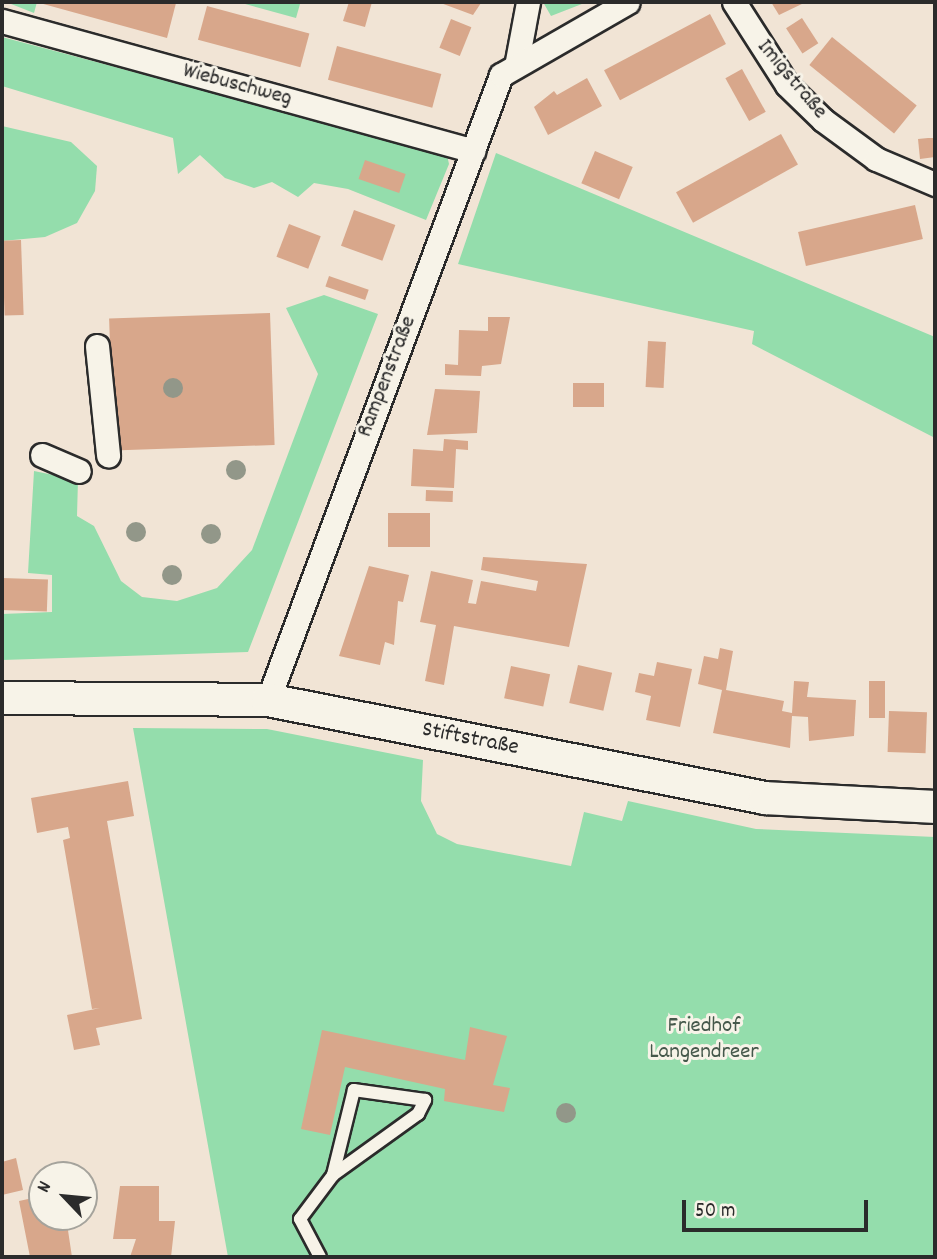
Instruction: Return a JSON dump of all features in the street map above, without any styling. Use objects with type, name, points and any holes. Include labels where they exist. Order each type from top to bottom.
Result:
[{"type":"street","name":"Rampenstraße","points":[[517,61],[528,2]]},
{"type":"street","name":"Rampenstraße","points":[[268,700],[502,75],[517,61],[628,2]]},
{"type":"street","name":"Imigstraße","points":[[734,2],[779,74],[823,120],[876,159],[935,184]]},
{"type":"street","name":"Wiebuschweg","points":[[2,21],[473,151]]},
{"type":"street","points":[[97,346],[108,455]]},
{"type":"street","points":[[42,455],[79,471]]},
{"type":"street","name":"Stiftstraße","points":[[2,698],[268,700],[765,798],[935,807]]},
{"type":"lane","points":[[320,1257],[300,1219],[333,1175],[418,1114],[425,1100],[354,1090],[333,1175]]},
{"type":"green space","points":[[6,2],[37,2],[34,13]]},
{"type":"green space","points":[[238,2],[292,2],[300,4],[296,18]]},
{"type":"green space","points":[[543,2],[559,4],[587,2],[551,16]]},
{"type":"green space","points":[[2,37],[447,155],[449,164],[426,220],[348,189],[314,183],[298,197],[272,182],[254,188],[225,178],[200,155],[178,174],[173,138],[2,86]]},
{"type":"green space","points":[[2,126],[71,142],[97,166],[95,191],[77,223],[45,237],[2,241]]},
{"type":"green space","points":[[496,153],[935,337],[935,438],[752,344],[754,331],[458,264]]},
{"type":"green space","points":[[324,295],[378,314],[248,652],[2,660],[2,614],[52,612],[52,575],[28,573],[34,471],[78,480],[77,516],[94,526],[121,581],[142,597],[177,601],[217,588],[252,550],[318,374],[286,308]]},
{"type":"green space","name":"Friedhof Langendreer","points":[[133,728],[267,729],[423,760],[421,801],[437,834],[457,844],[571,866],[584,812],[622,821],[628,801],[756,829],[935,837],[935,1257],[228,1257]]},
{"type":"building","points":[[36,2],[170,2],[176,3],[167,38]]},
{"type":"building","points":[[349,2],[372,2],[365,27],[343,21]]},
{"type":"building","points":[[438,2],[479,2],[481,3],[473,15]]},
{"type":"building","points":[[771,2],[806,2],[779,15]]},
{"type":"building","points":[[207,6],[309,33],[300,67],[198,40]]},
{"type":"building","points":[[710,14],[726,44],[620,100],[604,70]]},
{"type":"building","points":[[802,18],[818,43],[802,54],[786,28]]},
{"type":"building","points":[[451,19],[471,27],[460,56],[439,48]]},
{"type":"building","points":[[832,37],[917,106],[894,134],[809,65]]},
{"type":"building","points":[[337,46],[441,74],[432,108],[328,80]]},
{"type":"building","points":[[742,69],[766,112],[749,121],[725,78]]},
{"type":"building","points":[[587,78],[602,106],[548,135],[534,107],[554,91],[557,95]]},
{"type":"building","points":[[781,134],[798,165],[693,223],[676,192]]},
{"type":"building","points":[[935,138],[935,157],[920,159],[918,139]]},
{"type":"building","points":[[595,151],[633,167],[619,199],[581,183]]},
{"type":"building","points":[[365,160],[406,174],[399,193],[358,179]]},
{"type":"building","points":[[915,205],[923,239],[806,266],[798,232]]},
{"type":"building","points":[[354,210],[395,225],[382,261],[341,246]]},
{"type":"building","points":[[289,224],[321,236],[308,269],[276,257]]},
{"type":"building","points":[[21,240],[24,315],[5,316],[2,241]]},
{"type":"building","points":[[329,276],[369,290],[365,300],[325,286]]},
{"type":"building","points":[[270,313],[275,445],[114,451],[109,319]]},
{"type":"building","points":[[488,317],[510,317],[501,364],[482,366],[481,376],[445,375],[445,364],[458,365],[459,330],[488,331]]},
{"type":"building","points":[[648,341],[666,342],[664,388],[646,387]]},
{"type":"building","points":[[573,383],[604,383],[604,407],[573,407]]},
{"type":"building","points":[[435,389],[480,391],[477,433],[427,435]]},
{"type":"building","points":[[444,439],[468,441],[468,450],[456,449],[454,488],[411,486],[413,449],[443,451]]},
{"type":"building","points":[[426,490],[453,491],[453,502],[426,501]]},
{"type":"building","points":[[388,513],[430,513],[430,547],[388,547]]},
{"type":"building","points":[[483,557],[587,564],[569,647],[454,626],[444,685],[425,681],[436,625],[420,622],[431,571],[473,580],[468,603],[476,604],[481,581],[536,591],[538,581],[481,570]]},
{"type":"building","points":[[369,566],[409,575],[403,602],[398,601],[394,645],[385,642],[380,665],[339,656]]},
{"type":"building","points":[[2,578],[48,580],[47,612],[2,610]]},
{"type":"building","points":[[720,648],[733,651],[726,690],[784,701],[782,711],[792,713],[794,681],[809,682],[807,697],[856,700],[854,736],[809,741],[808,717],[792,716],[790,748],[713,733],[722,690],[698,684],[704,656],[718,659]]},
{"type":"building","points":[[657,662],[692,669],[680,727],[646,720],[651,696],[635,692],[639,673],[654,676]]},
{"type":"building","points":[[578,665],[612,673],[603,711],[569,703]]},
{"type":"building","points":[[511,666],[550,674],[543,707],[504,698]]},
{"type":"building","points":[[869,681],[885,681],[885,718],[869,718]]},
{"type":"building","points":[[889,711],[927,712],[926,753],[888,752]]},
{"type":"building","points":[[128,781],[134,816],[107,821],[142,1019],[96,1028],[100,1045],[74,1050],[67,1015],[100,1008],[92,1009],[63,840],[70,838],[68,827],[37,833],[31,798]]},
{"type":"building","points":[[470,1027],[507,1036],[493,1085],[510,1088],[504,1112],[444,1101],[445,1089],[345,1067],[330,1135],[301,1129],[322,1030],[465,1060]]},
{"type":"building","points":[[16,1158],[23,1190],[2,1195],[2,1162]]},
{"type":"building","points":[[120,1186],[159,1186],[159,1221],[175,1221],[171,1257],[130,1257],[136,1239],[113,1239]]},
{"type":"building","points":[[28,1199],[28,1231],[68,1231],[72,1257],[30,1257],[19,1201]]}]
